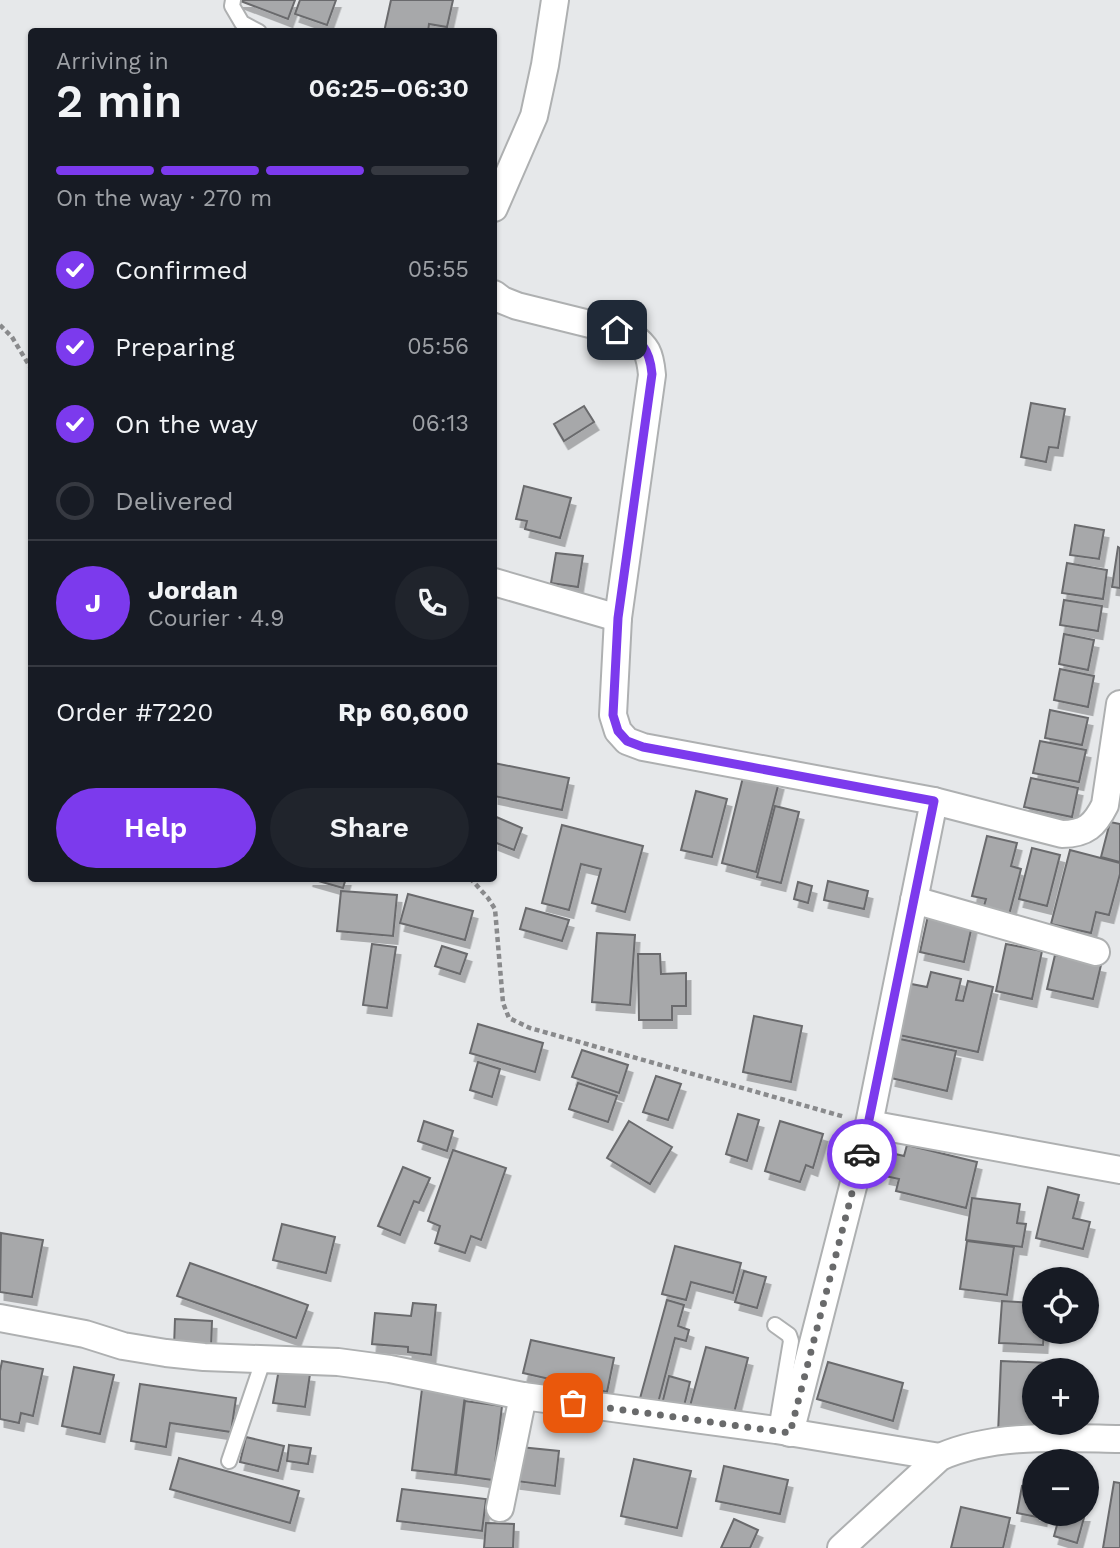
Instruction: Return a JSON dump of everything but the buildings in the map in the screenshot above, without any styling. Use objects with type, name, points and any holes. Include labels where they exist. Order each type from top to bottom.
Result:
[{"type":"street","points":[[497,201],[534,116],[555,0]]},
{"type":"street","points":[[497,296],[517,306],[630,334],[645,345],[651,359],[652,374],[618,618],[613,715],[618,731],[627,741],[643,747],[934,801],[1062,834],[1078,834],[1090,828],[1113,807],[1120,705]]},
{"type":"street","points":[[497,583],[618,618]]},
{"type":"street","points":[[783,1432],[869,1124],[934,801]]},
{"type":"street","points":[[914,900],[1096,952]]},
{"type":"street","points":[[869,1124],[1120,1170]]},
{"type":"street","points":[[0,1318],[155,1351],[204,1357],[338,1362],[523,1396],[940,1457]]},
{"type":"street","points":[[500,1508],[523,1396]]},
{"type":"street","points":[[841,1548],[940,1457],[959,1449],[1001,1441],[1120,1439]]},
{"type":"lane","points":[[233,0],[232,6],[242,23],[251,28]]},
{"type":"lane","points":[[775,1325],[789,1335],[791,1341],[783,1432]]},
{"type":"lane","points":[[229,1461],[264,1358]]},
{"type":"path","points":[[0,325],[12,337],[28,363]]},
{"type":"path","points":[[473,882],[495,909],[503,1003],[509,1018],[530,1028],[869,1124]]},
{"type":"way so far","points":[[573,1403],[790,1433],[862,1154]]},
{"type":"route","points":[[617,330],[630,334],[645,345],[651,359],[652,374],[618,618],[613,715],[618,731],[627,741],[643,747],[934,801],[862,1154]]}]
